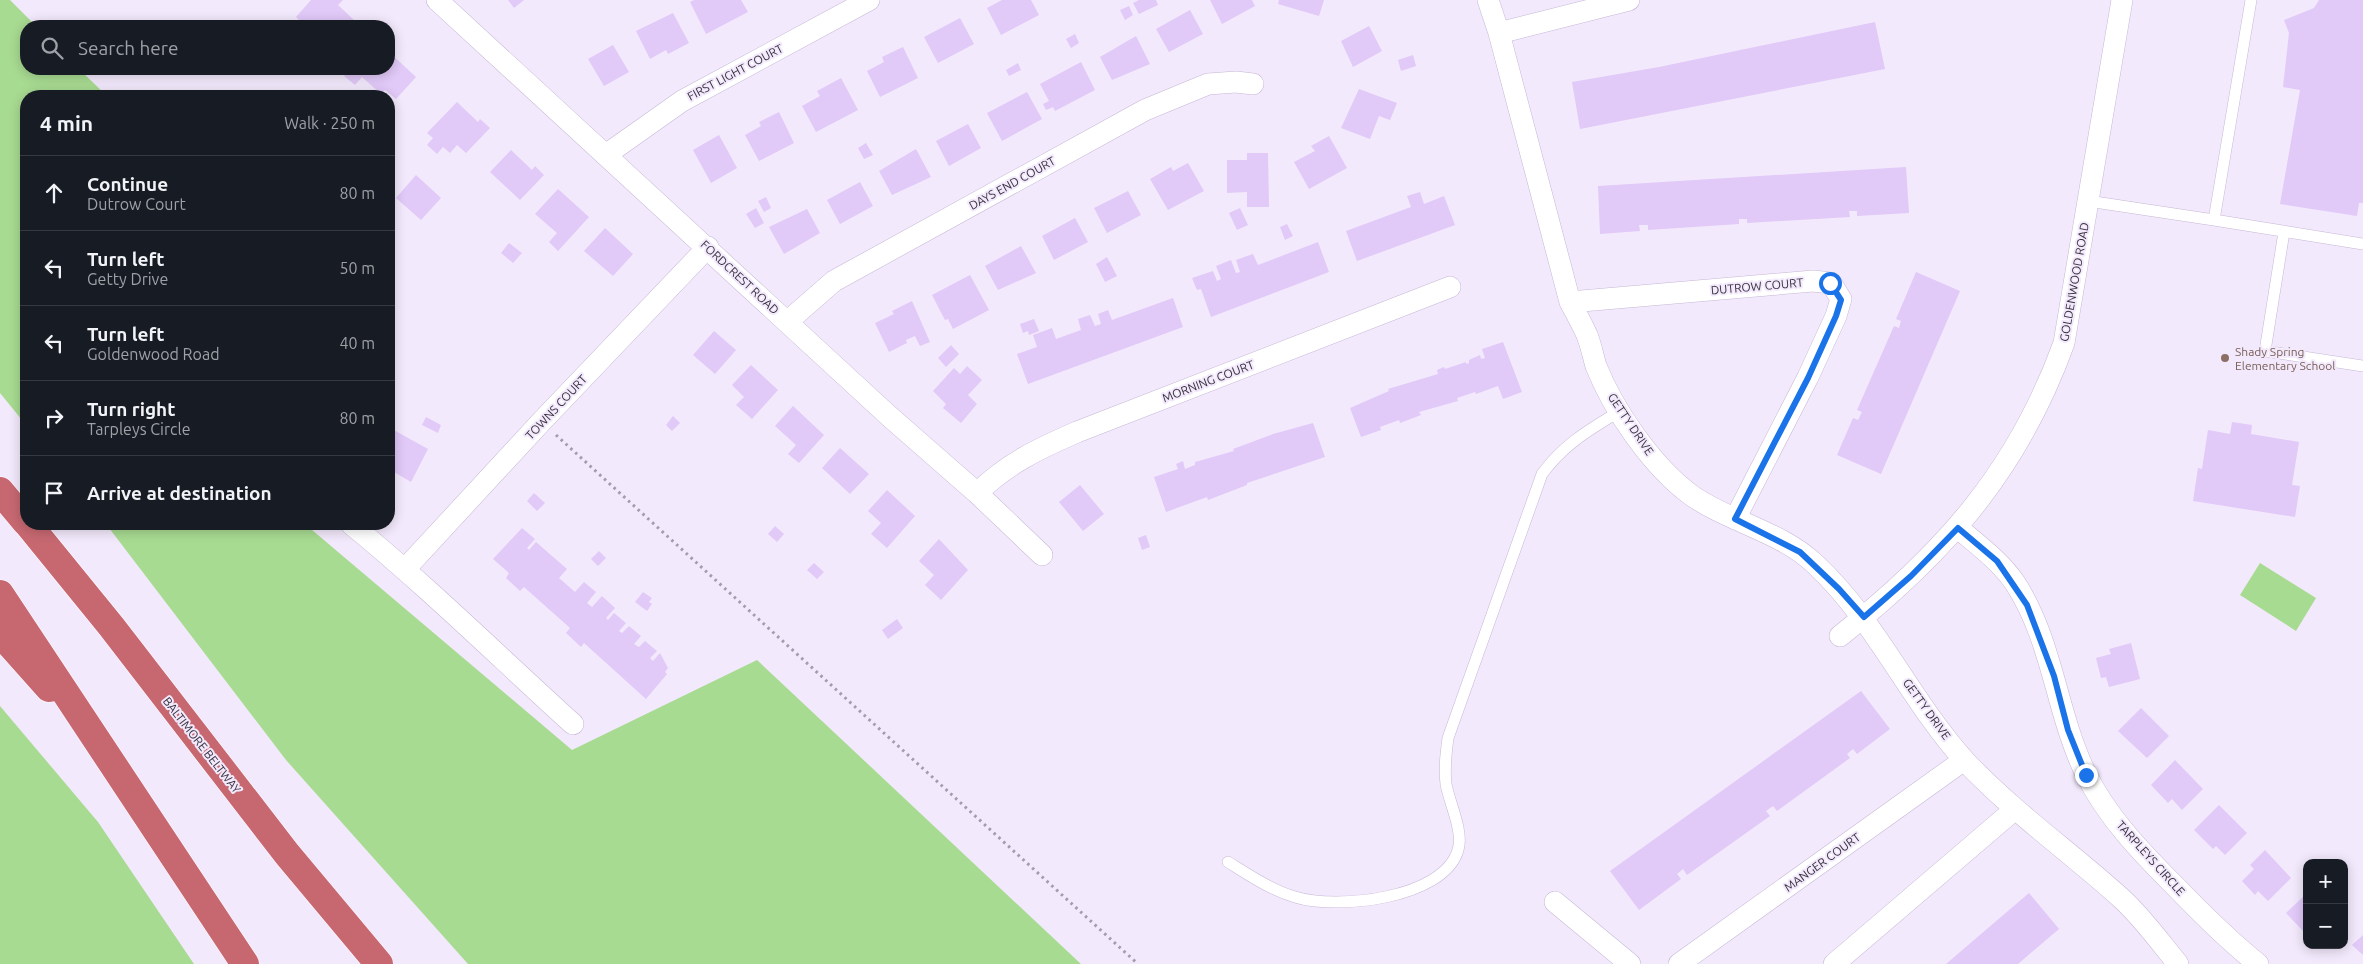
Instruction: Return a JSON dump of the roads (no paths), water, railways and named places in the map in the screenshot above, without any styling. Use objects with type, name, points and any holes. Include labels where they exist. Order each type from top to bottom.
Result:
[{"type":"highway","name":"BALTIMORE BELTWAY","points":[[0,492],[20,515]]},
{"type":"highway","name":"BALTIMORE BELTWAY","points":[[33,530],[111,626],[287,854],[379,964]]},
{"type":"highway","points":[[0,594],[246,964]]},
{"type":"highway","points":[[0,633],[17,655],[90,732]]},
{"type":"street","name":"FORDCREST ROAD","points":[[437,0],[607,154],[787,322],[977,493],[1042,555]]},
{"type":"street","name":"FIRST LIGHT COURT","points":[[607,154],[682,100],[870,0]]},
{"type":"street","name":"GETTY DRIVE","points":[[1488,0],[1499,33],[1570,302],[1587,336],[1597,367],[1638,440],[1666,473],[1690,494],[1800,552],[1839,589],[1864,617],[1923,705],[1964,760],[2014,810],[2123,900],[2178,964]]},
{"type":"street","points":[[1499,33],[1629,0]]},
{"type":"street","name":"GOLDENWOOD ROAD","points":[[1840,636],[1911,576],[1958,528],[1999,475],[2020,442],[2053,372],[2064,342],[2083,239],[2122,0]]},
{"type":"street","name":"DAYS END COURT","points":[[787,322],[834,281],[1145,110],[1208,84],[1236,82],[1253,84]]},
{"type":"street","name":"TOWNS COURT","points":[[406,568],[541,422],[708,247]]},
{"type":"street","name":"DUTROW COURT","points":[[1570,302],[1813,281],[1830,283],[1837,290],[1841,300],[1836,316],[1808,378],[1735,519]]},
{"type":"street","name":"MORNING COURT","points":[[977,493],[999,472],[1020,458],[1077,432],[1450,287]]},
{"type":"street","name":"TARPLEYS CIRCLE","points":[[1958,528],[1997,561],[2027,605],[2054,676],[2068,730],[2086,775],[2109,811],[2141,851],[2219,931],[2258,964]]},
{"type":"street","points":[[358,530],[406,568],[477,637],[573,724]]},
{"type":"street","name":"MANGER COURT","points":[[1679,964],[1964,760]]},
{"type":"street","points":[[1834,964],[2014,810]]},
{"type":"street","points":[[1555,902],[1630,964]]},
{"type":"lane","points":[[2214,220],[2251,0]]},
{"type":"lane","points":[[2088,201],[2363,244]]},
{"type":"lane","points":[[2284,232],[2265,350],[2363,366]]},
{"type":"lane","points":[[1228,862],[1259,881],[1295,897],[1323,902],[1370,900],[1416,889],[1452,864],[1460,839],[1446,784],[1445,764],[1448,738],[1542,474],[1558,453],[1584,432],[1620,410]]},
{"type":"place","name":"Shady Spring Elementary School","points":[[2225,358]]}]
